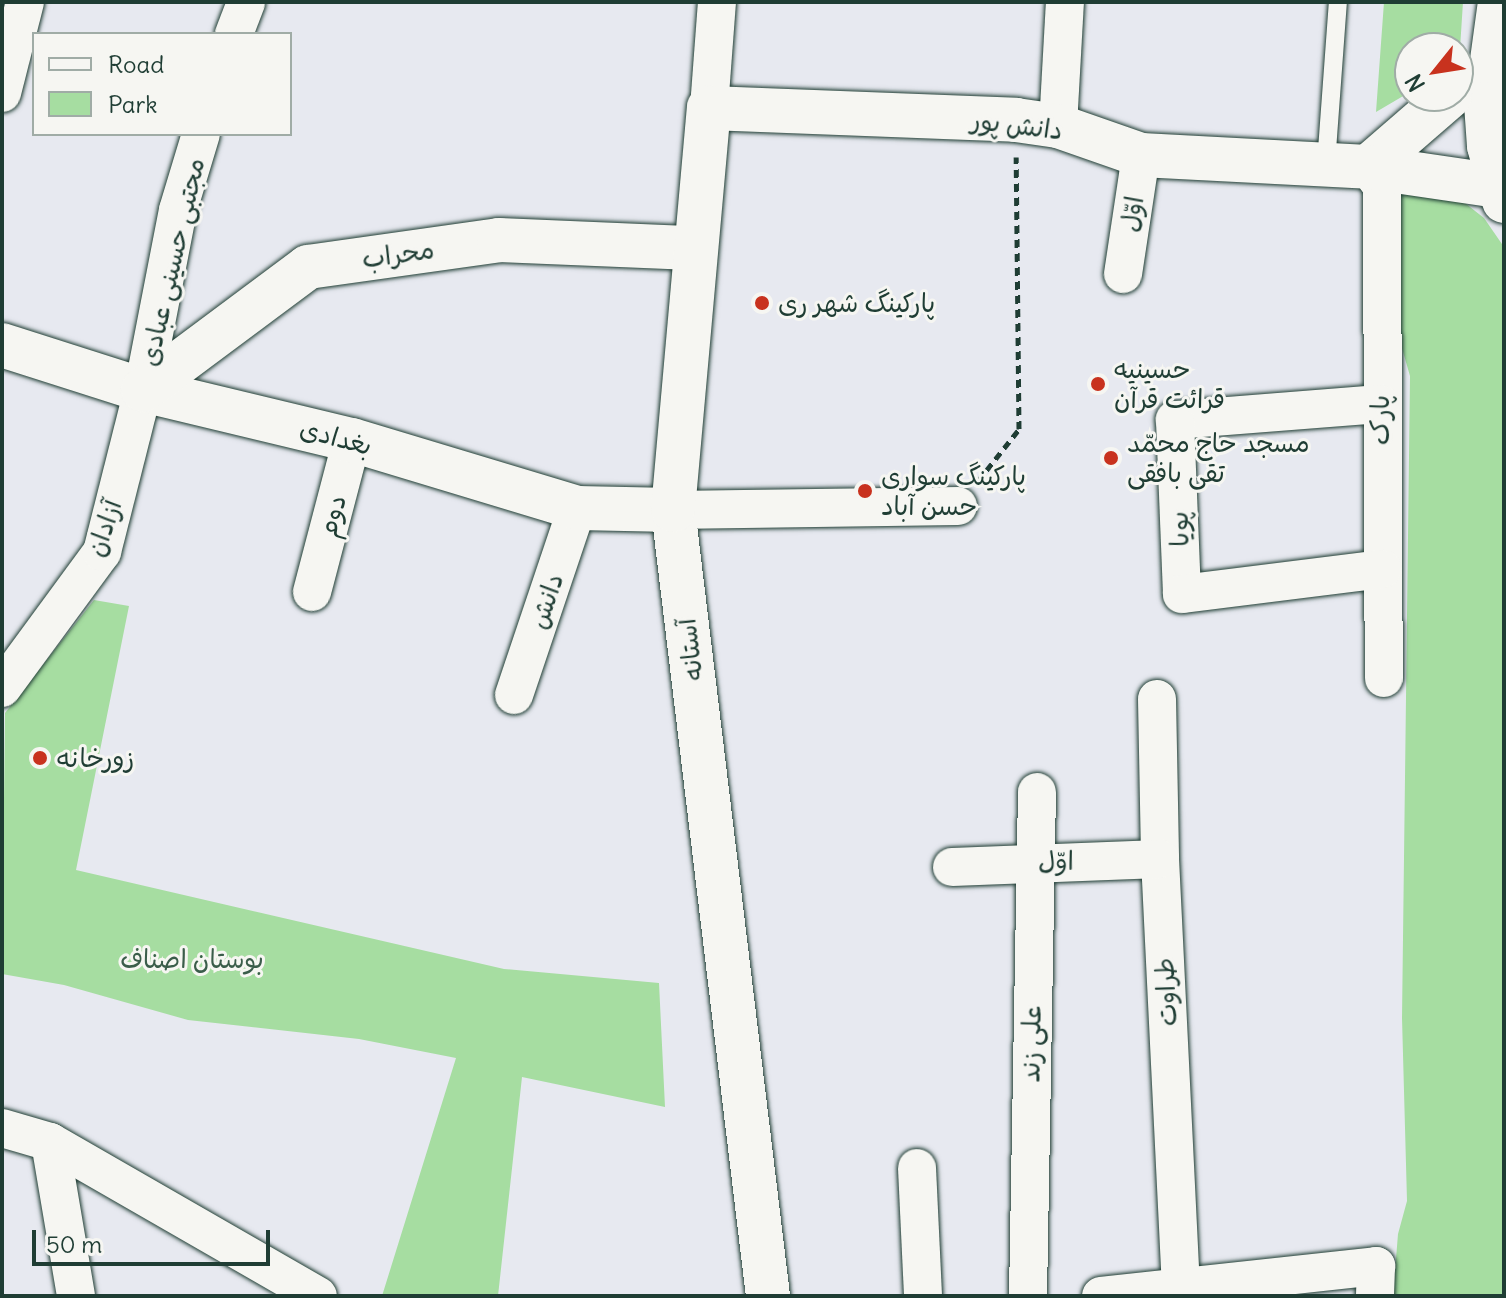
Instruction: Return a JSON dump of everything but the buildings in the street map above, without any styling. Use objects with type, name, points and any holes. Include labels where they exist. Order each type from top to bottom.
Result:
[{"type":"street","points":[[235,32],[246,2]]},
{"type":"street","name":"آستانه","points":[[717,2],[693,248],[673,510],[768,1296]]},
{"type":"street","points":[[1058,126],[1065,2]]},
{"type":"street","points":[[1474,73],[1500,2]]},
{"type":"street","points":[[2,93],[23,22]]},
{"type":"street","points":[[1474,80],[1501,194]]},
{"type":"street","name":"دانش پور","points":[[709,108],[1016,120],[1058,126],[1141,155],[1368,167],[1501,194]]},
{"type":"street","points":[[1368,167],[1432,112]]},
{"type":"street","name":"مجتبی حسینی عبادی","points":[[143,390],[178,210],[200,136]]},
{"type":"street","name":"اوّل","points":[[1123,274],[1141,155]]},
{"type":"street","name":"پارک","points":[[1368,167],[1382,186],[1380,404],[1384,678]]},
{"type":"street","name":"محراب","points":[[143,390],[308,267],[499,240],[693,248]]},
{"type":"street","name":"بغدادی","points":[[2,345],[143,390],[352,440],[577,508],[673,510]]},
{"type":"street","name":"آزادان","points":[[2,688],[102,552],[143,390]]},
{"type":"street","name":"پویا","points":[[1380,404],[1175,420],[1182,594],[1382,569]]},
{"type":"street","name":"دوم","points":[[312,592],[352,440]]},
{"type":"street","points":[[673,510],[958,506]]},
{"type":"street","name":"دانش","points":[[514,695],[577,508]]},
{"type":"street","name":"طراوت","points":[[1157,699],[1160,859],[1180,1291]]},
{"type":"street","name":"علی زند","points":[[1028,1296],[1033,862],[1037,792]]},
{"type":"street","name":"اوّل","points":[[952,867],[1160,859]]},
{"type":"street","points":[[2,1128],[50,1142],[318,1296]]},
{"type":"street","points":[[50,1142],[76,1296]]},
{"type":"street","points":[[917,1168],[923,1296]]},
{"type":"street","points":[[1101,1296],[1376,1281]]},
{"type":"lane","points":[[1325,167],[1338,2]]},
{"type":"path","points":[[958,506],[1019,429],[1016,120]]},
{"type":"green space","points":[[1384,2],[1463,2],[1461,32],[1394,32],[1394,101],[1376,112]]},
{"type":"green space","points":[[1390,185],[1456,196],[1484,218],[1504,247],[1504,1296],[1393,1296],[1398,1234],[1407,1201],[1402,1018],[1410,376],[1395,324]]},
{"type":"green space","name":"بوستان اصناف","points":[[94,600],[129,606],[76,870],[504,969],[659,983],[665,1107],[522,1077],[498,1296],[382,1296],[456,1058],[359,1039],[188,1020],[64,985],[2,974],[5,713]]},
{"type":"place","name":"پارکینگ شهر ری","points":[[762,303]]},
{"type":"place","name":"حسینیه قرائت قرآن","points":[[1098,384]]},
{"type":"place","name":"مسجد حاج محمّد تقی بافقی","points":[[1111,458]]},
{"type":"place","name":"پارکینگ سواری حسن آباد","points":[[865,491]]},
{"type":"place","name":"زورخانه","points":[[40,758]]}]
